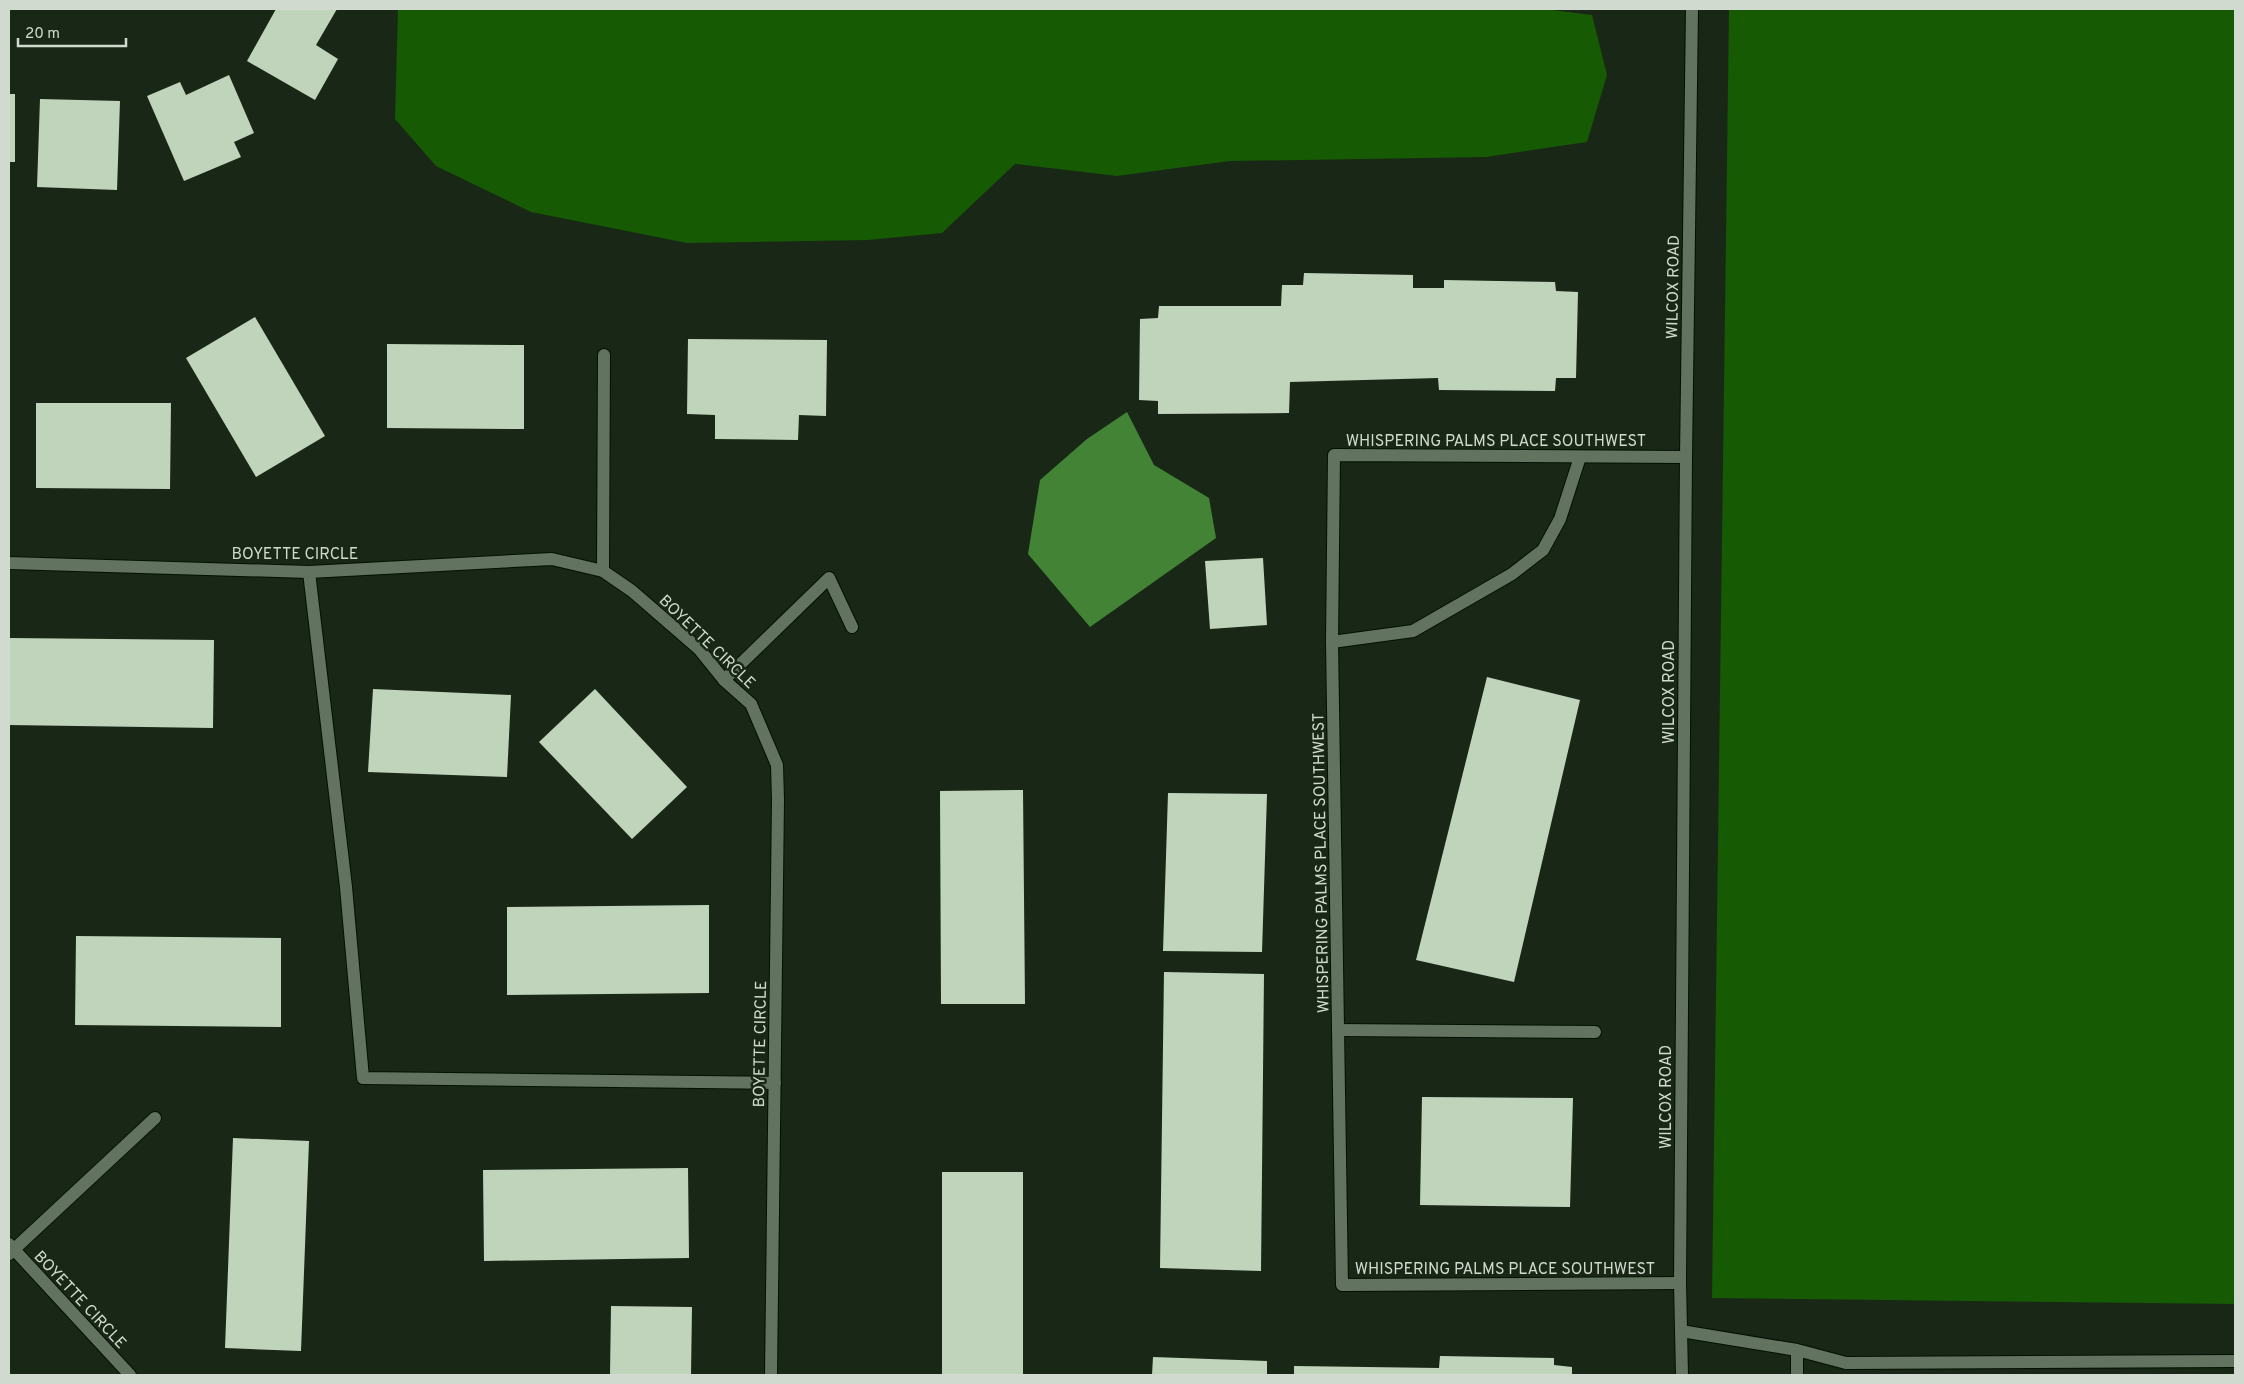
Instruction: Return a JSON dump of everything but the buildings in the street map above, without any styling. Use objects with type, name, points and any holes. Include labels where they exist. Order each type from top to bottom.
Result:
[{"type":"street","name":"WILCOX ROAD","points":[[1682,1375],[1680,1283],[1686,457],[1692,9]]},
{"type":"street","points":[[603,571],[604,355]]},
{"type":"street","name":"WHISPERING PALMS PLACE SOUTHWEST","points":[[1680,1283],[1342,1286],[1332,642],[1334,455],[1686,457]]},
{"type":"street","points":[[1332,642],[1414,631],[1512,574],[1543,550],[1560,519],[1580,457]]},
{"type":"street","name":"BOYETTE CIRCLE","points":[[9,564],[309,572],[552,559],[603,571],[632,592],[698,649],[724,680],[751,704],[777,765],[771,1375]]},
{"type":"street","points":[[309,572],[346,887],[363,1078],[775,1083]]},
{"type":"street","points":[[724,680],[828,578],[852,627]]},
{"type":"street","points":[[1338,1030],[1595,1032]]},
{"type":"street","points":[[10,1249],[155,1118]]},
{"type":"street","name":"BOYETTE CIRCLE","points":[[10,1249],[130,1375]]},
{"type":"street","points":[[1681,1331],[1797,1350],[1846,1363],[2235,1361]]},
{"type":"street","points":[[1797,1350],[1797,1375]]},
{"type":"shaded area","points":[[398,9],[1544,9],[1592,15],[1607,75],[1587,142],[1486,157],[1230,161],[1117,176],[1015,164],[942,233],[868,240],[687,243],[531,212],[436,166],[395,119]]},
{"type":"shaded area","points":[[1729,9],[2235,9],[2235,1304],[1712,1298]]},
{"type":"shaded area","points":[[1127,412],[1154,465],[1209,498],[1216,538],[1090,627],[1028,554],[1040,480],[1087,439]]}]
